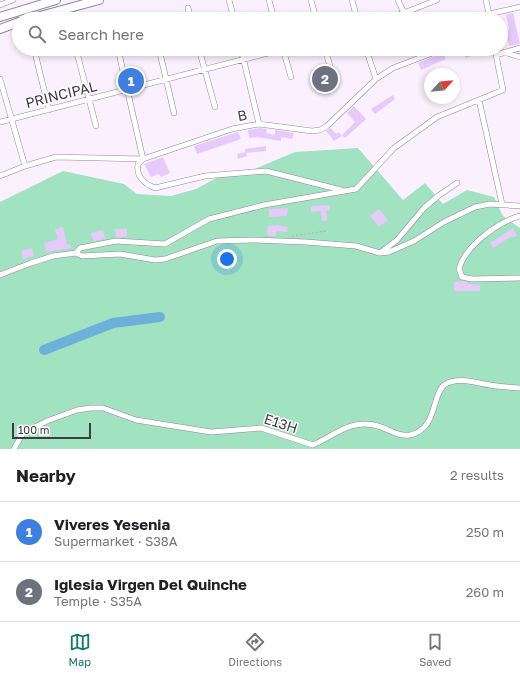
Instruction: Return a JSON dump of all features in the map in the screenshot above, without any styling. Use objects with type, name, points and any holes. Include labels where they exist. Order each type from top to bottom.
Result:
[{"type":"highway","points":[[16,12],[56,0]]},
{"type":"highway","points":[[86,3],[95,0]]},
{"type":"highway","points":[[54,12],[99,0]]},
{"type":"highway","points":[[0,17],[12,13]]},
{"type":"highway","points":[[0,29],[12,25]]},
{"type":"street","points":[[0,5],[13,0]]},
{"type":"street","points":[[229,0],[232,12]]},
{"type":"street","points":[[269,0],[272,12]]},
{"type":"street","points":[[311,0],[314,12]]},
{"type":"street","points":[[352,0],[355,12]]},
{"type":"street","points":[[398,0],[404,12]]},
{"type":"street","points":[[407,12],[437,0]]},
{"type":"street","points":[[486,0],[489,12]]},
{"type":"street","points":[[503,12],[520,7]]},
{"type":"street","points":[[188,8],[189,12]]},
{"type":"street","points":[[508,51],[520,48]]},
{"type":"street","points":[[508,53],[520,57]]},
{"type":"street","points":[[77,56],[96,126]]},
{"type":"street","points":[[120,56],[143,159],[138,164],[138,173],[147,185],[155,188],[205,176],[266,171],[342,191]]},
{"type":"street","points":[[160,56],[174,114]]},
{"type":"street","points":[[201,56],[215,107]]},
{"type":"street","points":[[242,56],[259,124]]},
{"type":"street","name":"PRINCIPAL","points":[[0,122],[255,56]]},
{"type":"street","points":[[285,56],[291,77]]},
{"type":"street","points":[[327,56],[335,83]]},
{"type":"street","points":[[368,56],[376,79]]},
{"type":"street","name":"B","points":[[0,176],[24,166],[56,157],[143,159],[228,130],[259,124],[312,131],[320,130],[327,126],[376,79],[393,68],[425,56]]},
{"type":"street","points":[[76,253],[80,248],[116,241],[165,244],[209,219],[264,205],[356,189],[394,148],[437,117],[503,90],[496,56]]},
{"type":"street","points":[[36,57],[49,110]]},
{"type":"street","points":[[0,80],[24,166]]},
{"type":"street","points":[[479,100],[502,204]]},
{"type":"street","points":[[380,253],[397,240],[424,208],[457,183]]},
{"type":"street","points":[[0,275],[53,256],[76,253],[82,256],[120,254],[155,260],[166,260],[204,244],[217,241],[254,240],[356,246],[380,253],[389,252],[414,241],[444,222],[475,207],[490,204],[520,206]]},
{"type":"street","points":[[520,216],[502,223],[487,232],[461,262],[459,269],[459,274],[462,277],[472,279],[520,278]]},
{"type":"street","name":"E13H","points":[[14,449],[23,433],[47,421],[77,410],[91,408],[103,408],[136,420],[211,432],[257,427],[313,445],[348,426],[364,424],[379,426],[401,435],[410,435],[419,431],[428,424],[434,413],[437,397],[446,384],[461,380],[520,388]]},
{"type":"path","points":[[282,242],[294,236],[326,231]]},
{"type":"green space","points":[[358,148],[403,200],[425,183],[443,204],[467,190],[494,197],[503,216],[520,228],[520,449],[0,449],[0,202],[63,171],[124,184],[137,194],[171,196],[196,189],[220,176],[252,170],[295,152]]},
{"type":"building","points":[[513,13],[520,44],[509,46],[508,14]]},
{"type":"building","points":[[436,56],[444,56],[446,59],[421,70],[418,63]]},
{"type":"building","points":[[393,95],[395,99],[375,114],[371,109]]},
{"type":"building","points":[[354,106],[366,119],[345,138],[342,135],[355,122],[347,113]]},
{"type":"building","points":[[259,128],[267,129],[266,133],[275,135],[275,130],[294,133],[292,139],[281,137],[281,141],[257,137],[249,138],[248,130]]},
{"type":"building","points":[[331,128],[336,134],[339,132],[342,136],[334,141],[326,131]]},
{"type":"building","points":[[238,132],[241,139],[197,154],[194,146]]},
{"type":"building","points":[[266,146],[266,151],[246,153],[247,156],[238,159],[237,154],[245,152],[245,149]]},
{"type":"building","points":[[163,157],[170,173],[161,177],[159,174],[151,177],[144,164]]},
{"type":"building","points":[[330,205],[330,210],[326,211],[327,220],[322,221],[321,211],[311,212],[311,206]]},
{"type":"building","points":[[288,208],[287,216],[269,217],[269,209]]},
{"type":"building","points":[[379,209],[388,220],[379,227],[370,216]]},
{"type":"building","points":[[278,225],[288,227],[287,232],[276,231],[276,237],[267,235],[268,226]]},
{"type":"building","points":[[63,227],[67,245],[70,244],[71,248],[46,252],[44,243],[58,239],[55,229]]},
{"type":"building","points":[[513,228],[517,236],[509,238],[493,248],[490,243]]},
{"type":"building","points":[[114,229],[127,229],[127,237],[117,237]]},
{"type":"building","points":[[103,230],[105,239],[94,241],[90,233]]},
{"type":"building","points":[[32,248],[34,256],[23,259],[21,251]]},
{"type":"building","points":[[454,282],[468,282],[468,284],[480,285],[480,291],[454,291]]},
{"type":"waterway","points":[[44,350],[113,323],[160,317]]},
{"type":"place","name":"Iglesia Virgen Del Quinche","points":[[325,79]]},
{"type":"place","name":"Viveres Yesenia","points":[[131,81]]}]
